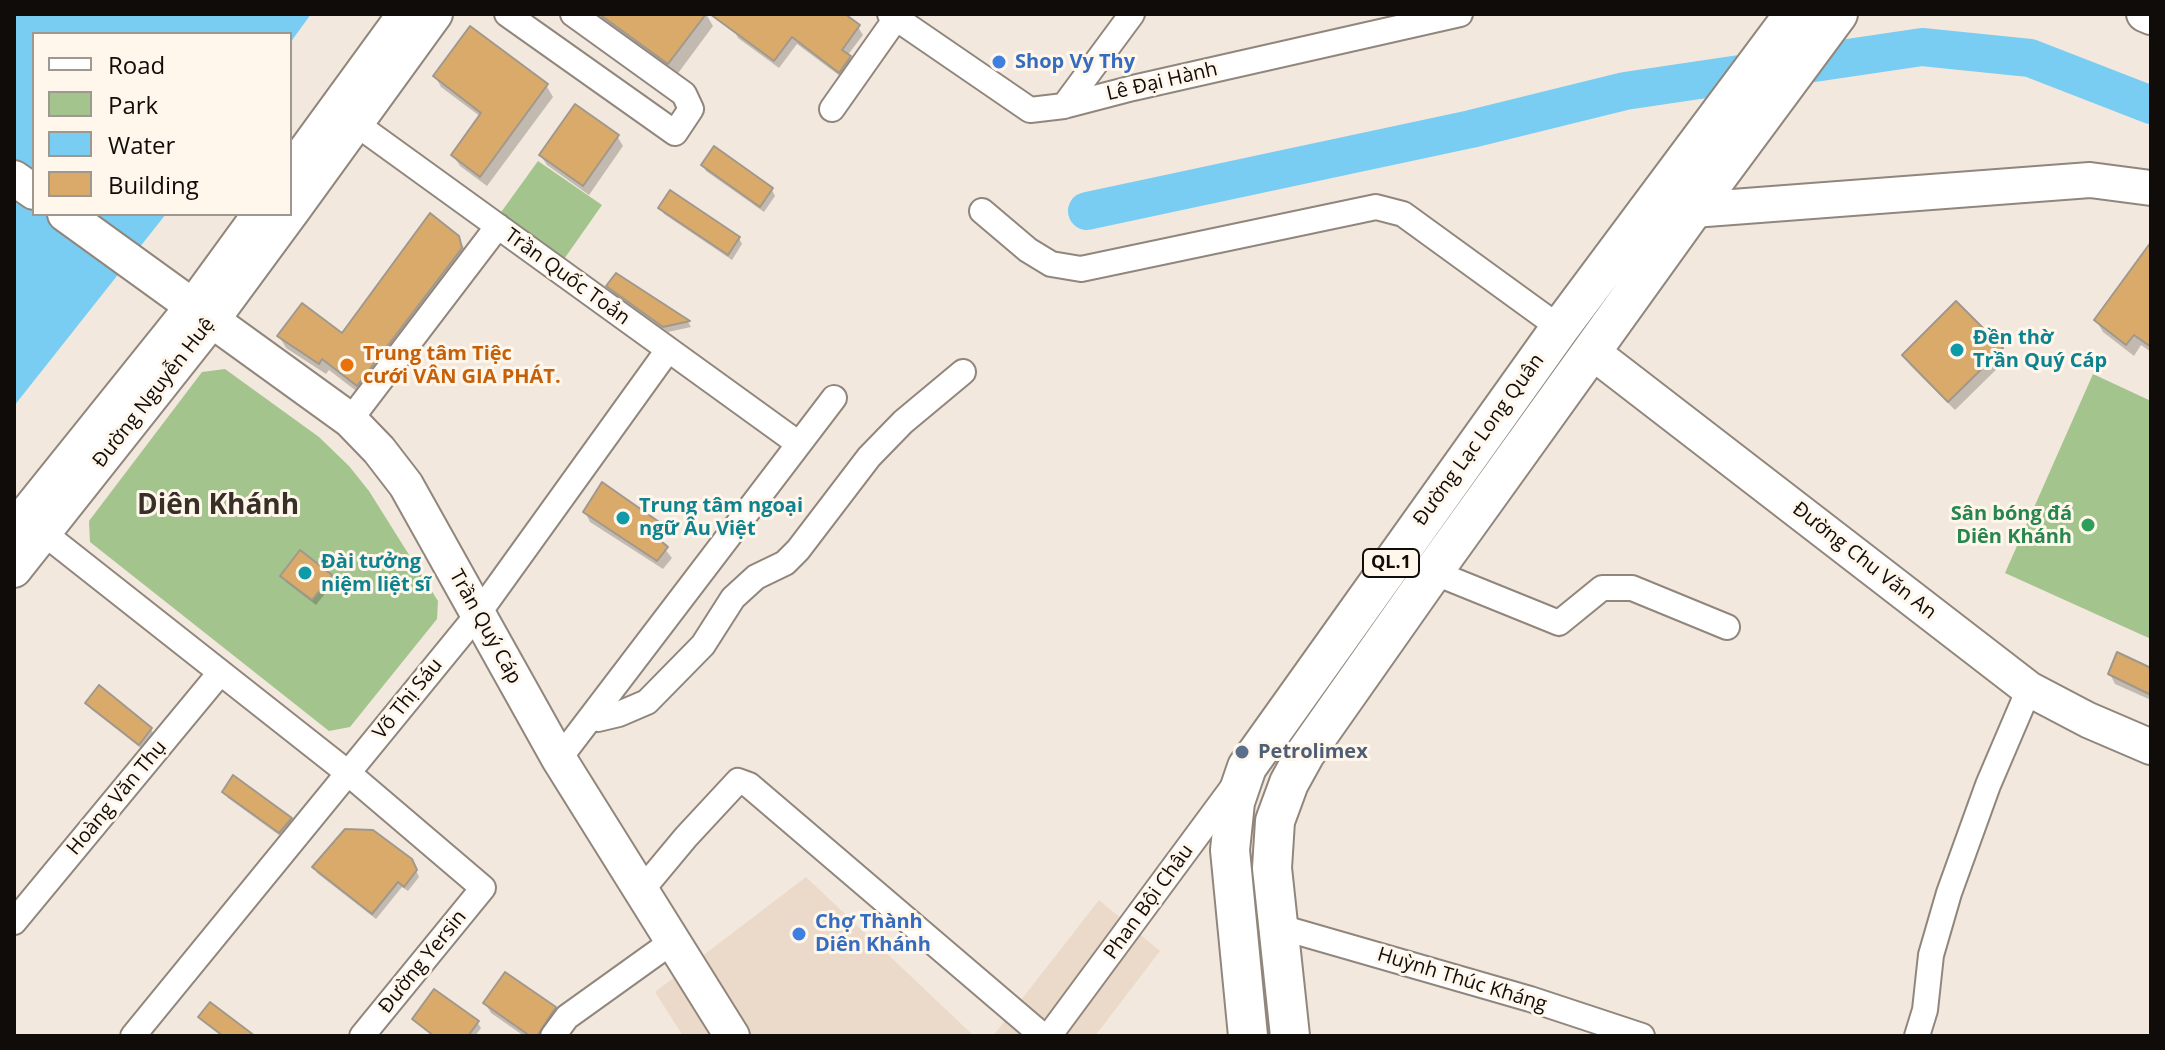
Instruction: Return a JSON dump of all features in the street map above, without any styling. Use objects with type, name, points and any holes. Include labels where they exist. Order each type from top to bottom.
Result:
[{"type":"main road","name":"Đường Lạc Long Quân","points":[[1248,1036],[1230,850],[1235,802],[1247,767],[1560,328],[1794,14]]},
{"type":"main road","name":"Đường Lạc Long Quân","points":[[1290,1036],[1272,868],[1275,821],[1289,783],[1305,754],[1433,572],[1837,15]]},
{"type":"street","name":"Đường Nguyễn Huệ","points":[[292,210],[405,14]]},
{"type":"street","name":"Đường Nguyễn Huệ","points":[[292,170],[346,116],[435,14]]},
{"type":"street","points":[[507,14],[675,133],[691,109],[684,94],[573,14]]},
{"type":"street","points":[[1064,106],[1132,14]]},
{"type":"street","name":"Lê Đại Hành","points":[[895,15],[1030,110],[1064,106],[1460,14]]},
{"type":"street","points":[[2144,14],[2151,17]]},
{"type":"street","points":[[832,109],[895,15]]},
{"type":"street","name":"Trần Quốc Toản","points":[[346,116],[799,444]]},
{"type":"street","points":[[14,178],[32,191]]},
{"type":"street","points":[[1693,210],[2090,180],[2151,188]]},
{"type":"street","points":[[982,211],[1028,250],[1051,264],[1081,269],[1376,207],[1403,214],[1560,328]]},
{"type":"street","name":"Trần Quý Cáp","points":[[68,216],[350,420],[379,450],[406,485],[559,759],[732,1036]]},
{"type":"street","name":"Đường Nguyễn Huệ","points":[[203,313],[259,216]]},
{"type":"street","name":"Đường Nguyễn Huệ","points":[[14,570],[27,526],[203,313],[288,216]]},
{"type":"street","points":[[350,420],[498,226]]},
{"type":"street","name":"Võ Thị Sáu","points":[[133,1036],[478,614],[668,350]]},
{"type":"street","name":"Đường Chu Văn An","points":[[1591,351],[2029,689],[2088,720],[2151,747]]},
{"type":"street","points":[[593,715],[598,719],[619,714],[647,702],[703,645],[733,598],[756,577],[785,563],[869,457],[903,422],[963,372]]},
{"type":"street","points":[[559,759],[834,398]]},
{"type":"street","points":[[27,526],[348,773]]},
{"type":"street","points":[[1433,572],[1559,623],[1602,588],[1632,588],[1727,627]]},
{"type":"street","name":"Hoàng Văn Thụ","points":[[14,922],[220,673]]},
{"type":"street","points":[[1917,1036],[1925,1010],[1931,955],[1949,893],[1988,785],[2029,689]]},
{"type":"street","name":"Phan Bội Châu","points":[[1046,1036],[1247,767]]},
{"type":"street","name":"Đường Yersin","points":[[348,773],[483,888],[362,1036]]},
{"type":"street","points":[[641,891],[738,781],[749,785],[1046,1036]]},
{"type":"street","name":"Huỳnh Thúc Kháng","points":[[1280,927],[1530,999],[1642,1036]]},
{"type":"street","points":[[553,1036],[567,1017],[673,941]]},
{"type":"shaded area","name":"Chợ Thành Diên Khánh","points":[[806,877],[974,1036],[683,1036],[655,992]]},
{"type":"shaded area","points":[[1099,900],[1160,951],[1095,1036],[993,1036]]},
{"type":"green space","points":[[538,161],[602,205],[562,262],[499,215]]},
{"type":"green space","points":[[225,369],[319,437],[349,466],[369,491],[438,601],[437,619],[350,727],[329,731],[90,542],[89,521],[202,372]]},
{"type":"green space","name":"Sân bóng đá Diên Khánh","points":[[2093,374],[2151,401],[2151,639],[2005,573]]},
{"type":"water","points":[[14,14],[311,14],[292,40],[292,32],[32,32],[32,216],[164,216],[14,406]]},
{"type":"building","points":[[599,14],[706,14],[668,64]]},
{"type":"building","points":[[710,14],[845,14],[860,25],[842,50],[851,56],[839,73],[792,37],[774,61]]},
{"type":"building","points":[[470,26],[548,84],[480,177],[451,155],[481,113],[433,76]]},
{"type":"building","points":[[575,104],[619,135],[583,186],[539,155]]},
{"type":"building","points":[[714,146],[773,188],[760,207],[701,165]]},
{"type":"building","points":[[670,190],[740,237],[728,255],[658,208]]},
{"type":"building","points":[[430,213],[459,236],[462,248],[357,386],[322,359],[319,364],[277,336],[302,303],[342,333]]},
{"type":"building","points":[[2151,242],[2151,347],[2134,335],[2126,345],[2094,320]]},
{"type":"building","points":[[616,273],[690,321],[663,327],[606,286]]},
{"type":"building","points":[[1956,301],[2003,348],[1948,402],[1902,355]]},
{"type":"building","name":"Trung tâm ngoại ngữ Âu Việt","points":[[602,482],[662,524],[654,535],[668,547],[657,561],[583,512]]},
{"type":"building","points":[[300,550],[332,575],[312,600],[280,576]]},
{"type":"building","points":[[2117,652],[2151,668],[2151,695],[2108,674]]},
{"type":"building","points":[[99,685],[152,728],[139,745],[85,703]]},
{"type":"building","points":[[233,775],[292,818],[279,833],[222,792]]},
{"type":"building","points":[[345,829],[373,830],[412,859],[417,870],[404,887],[398,882],[372,914],[312,867]]},
{"type":"building","points":[[505,972],[556,1007],[537,1036],[530,1036],[483,1003]]},
{"type":"building","points":[[434,989],[479,1021],[468,1036],[434,1036],[412,1019]]},
{"type":"building","points":[[210,1002],[255,1036],[223,1036],[198,1017]]},
{"type":"waterway","points":[[1087,211],[1471,129],[1625,91],[1922,47],[2030,58],[2151,105]]},
{"type":"place","name":"Shop Vy Thy","points":[[999,62]]},
{"type":"place","name":"Đền thờ Trần Quý Cáp","points":[[1957,350]]},
{"type":"place","name":"Trung tâm Tiệc cưới VÂN GIA PHÁT.","points":[[347,365]]},
{"type":"place","name":"Trung tâm ngoại ngữ Âu Việt","points":[[623,518]]},
{"type":"place","name":"Sân bóng đá Diên Khánh","points":[[2088,525]]},
{"type":"place","name":"Đài tưởng niệm liệt sĩ","points":[[305,573]]},
{"type":"place","name":"Petrolimex","points":[[1242,752]]},
{"type":"place","name":"Chợ Thành Diên Khánh","points":[[799,934]]},
{"type":"district","name":"Diên Khánh","points":[[218,506]]}]
